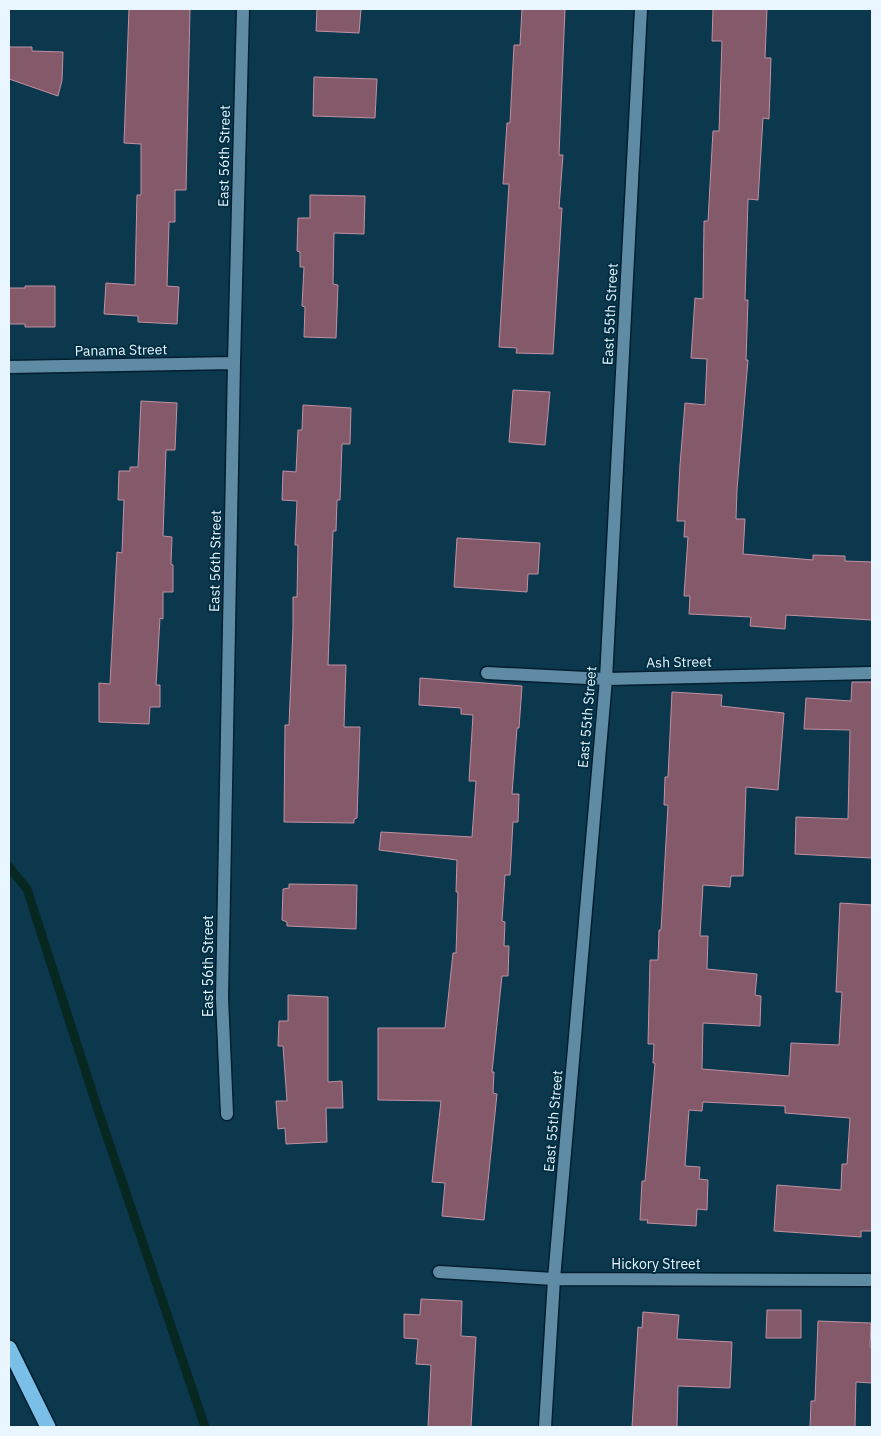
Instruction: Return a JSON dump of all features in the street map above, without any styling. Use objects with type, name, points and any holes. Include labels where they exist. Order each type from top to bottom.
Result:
[{"type":"highway","points":[[9,1348],[48,1427]]},
{"type":"street","name":"East 56th Street","points":[[227,1114],[222,998],[243,9]]},
{"type":"street","name":"East 55th Street","points":[[545,1427],[554,1279],[606,679],[641,9]]},
{"type":"street","name":"Panama Street","points":[[9,367],[234,363]]},
{"type":"street","name":"Ash Street","points":[[487,673],[606,679],[872,672]]},
{"type":"street","name":"Hickory Street","points":[[439,1272],[554,1279],[872,1280]]},
{"type":"building","points":[[129,9],[190,9],[186,190],[175,190],[175,222],[169,222],[167,286],[179,287],[177,324],[138,322],[138,316],[104,314],[106,283],[135,285],[137,195],[141,195],[141,144],[124,143]]},
{"type":"building","points":[[317,9],[361,9],[359,33],[316,31]]},
{"type":"building","points":[[522,9],[565,9],[559,155],[563,155],[559,208],[562,208],[553,354],[516,353],[517,348],[499,347],[509,184],[503,184],[507,123],[510,123],[514,45],[520,45]]},
{"type":"building","points":[[713,9],[767,9],[765,58],[771,58],[769,119],[763,118],[758,200],[748,199],[745,300],[748,300],[746,360],[748,360],[736,519],[745,519],[743,554],[813,560],[813,555],[845,556],[845,561],[872,562],[872,620],[786,615],[785,629],[750,626],[751,617],[689,614],[690,596],[684,596],[688,537],[684,537],[685,521],[677,521],[680,465],[685,403],[705,405],[707,359],[691,358],[695,298],[703,299],[704,221],[708,221],[713,131],[719,131],[722,41],[712,41]]},
{"type":"building","points":[[9,47],[32,47],[32,51],[63,52],[62,80],[58,96],[9,79]]},
{"type":"building","points":[[314,77],[377,79],[375,118],[313,116]]},
{"type":"building","points":[[310,195],[365,196],[364,234],[334,233],[333,284],[338,285],[336,338],[304,337],[305,307],[302,306],[304,267],[300,267],[300,252],[297,251],[298,218],[310,218]]},
{"type":"building","points":[[25,286],[55,286],[55,327],[25,327],[25,324],[9,324],[9,288],[25,288]]},
{"type":"building","points":[[513,390],[550,392],[545,445],[509,442]]},
{"type":"building","points":[[141,401],[177,403],[175,450],[166,450],[163,536],[172,537],[173,592],[163,592],[163,619],[160,618],[156,685],[160,685],[160,707],[150,707],[149,724],[99,722],[99,683],[110,684],[117,552],[122,553],[124,500],[118,500],[119,471],[130,471],[130,467],[138,467]]},
{"type":"building","points":[[303,405],[351,408],[350,444],[342,444],[340,500],[337,500],[336,531],[333,531],[328,665],[346,665],[344,727],[360,727],[357,818],[354,819],[354,823],[284,822],[285,725],[289,725],[293,597],[297,597],[298,545],[295,545],[297,501],[282,500],[283,471],[296,472],[298,430],[302,430]]},
{"type":"building","points":[[457,538],[540,543],[538,574],[528,574],[527,592],[454,587]]},
{"type":"building","points":[[420,678],[522,686],[512,794],[519,794],[518,822],[513,822],[510,875],[505,875],[502,921],[505,922],[504,946],[509,946],[508,976],[502,976],[492,1072],[494,1072],[493,1093],[497,1094],[484,1220],[442,1216],[445,1183],[432,1182],[441,1101],[378,1100],[378,1028],[445,1028],[453,953],[456,953],[458,892],[456,892],[457,860],[379,850],[381,832],[472,837],[476,781],[469,781],[473,715],[461,714],[461,708],[419,705]]},
{"type":"building","points":[[852,682],[872,682],[872,858],[795,854],[796,817],[848,819],[850,730],[804,729],[806,698],[851,701]]},
{"type":"building","points":[[672,692],[722,695],[721,706],[784,713],[778,790],[746,787],[743,876],[731,876],[730,887],[703,885],[700,936],[708,936],[707,969],[757,974],[755,995],[761,996],[760,1026],[703,1023],[702,1069],[789,1076],[791,1043],[839,1045],[842,992],[836,992],[840,903],[872,905],[872,1231],[861,1231],[861,1237],[774,1231],[777,1185],[841,1190],[842,1164],[847,1164],[850,1118],[785,1113],[785,1106],[703,1102],[702,1111],[689,1110],[685,1166],[700,1167],[699,1179],[708,1180],[707,1210],[697,1209],[696,1226],[647,1223],[648,1220],[640,1220],[642,1181],[645,1181],[655,1063],[653,1063],[654,1044],[648,1044],[650,960],[658,960],[659,930],[661,930],[668,805],[664,805],[665,777],[668,777]]},
{"type":"building","points":[[289,884],[357,885],[356,929],[287,926],[287,922],[282,920],[283,889],[289,888]]},
{"type":"building","points":[[288,995],[328,997],[328,1082],[342,1081],[343,1108],[326,1108],[327,1142],[286,1144],[285,1128],[278,1129],[276,1101],[287,1101],[283,1046],[278,1046],[279,1021],[288,1021]]},
{"type":"building","points":[[421,1299],[462,1301],[461,1336],[476,1337],[471,1427],[428,1427],[431,1365],[416,1364],[418,1339],[404,1338],[404,1314],[420,1315]]},
{"type":"building","points":[[767,1310],[801,1310],[801,1338],[766,1338]]},
{"type":"building","points":[[643,1312],[679,1315],[677,1339],[732,1342],[730,1388],[678,1386],[677,1427],[632,1427],[638,1327],[642,1328]]},
{"type":"building","points":[[818,1321],[871,1323],[872,1383],[856,1382],[855,1427],[810,1427],[811,1401],[815,1401]]},
{"type":"waterway","points":[[9,867],[27,889],[98,1110],[205,1427]]}]
